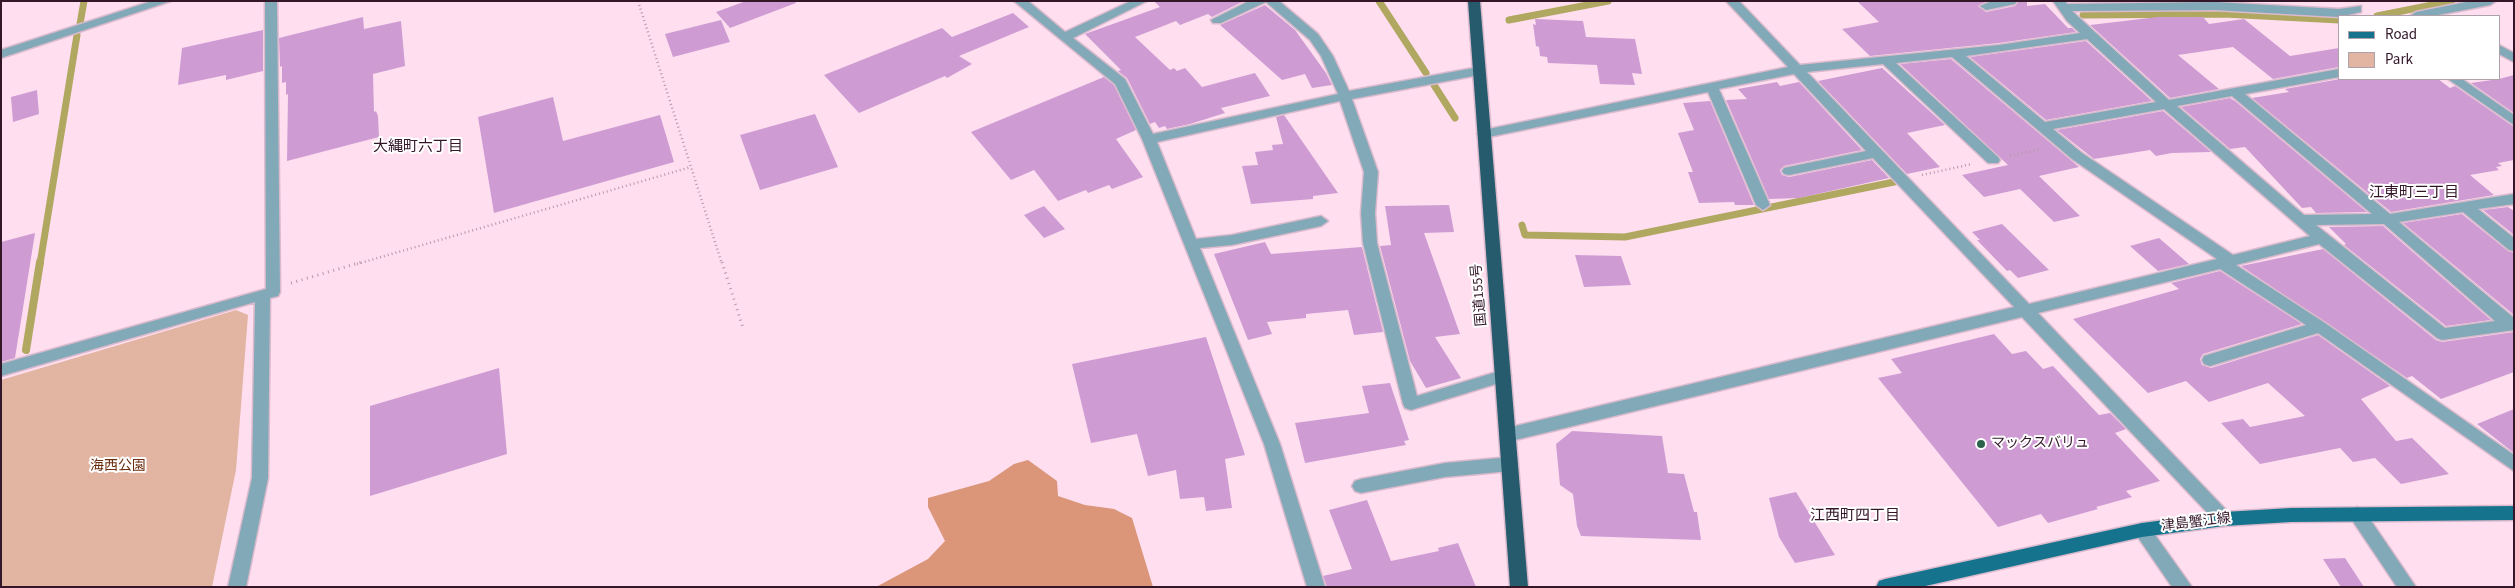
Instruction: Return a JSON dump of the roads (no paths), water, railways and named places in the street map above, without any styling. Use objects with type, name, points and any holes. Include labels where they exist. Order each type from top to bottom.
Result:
[{"type":"highway","name":"国道155号","points":[[1474,1],[1520,587]]},
{"type":"main road","name":"津島蟹江線","points":[[1885,587],[2142,530],[2224,519],[2357,514],[2514,513]]},
{"type":"street","points":[[1,54],[165,1]]},
{"type":"street","points":[[237,587],[260,478],[268,291],[271,1]]},
{"type":"street","points":[[1020,1],[1120,82],[1150,139],[1272,444],[1316,587]]},
{"type":"street","points":[[1064,37],[1142,1]]},
{"type":"street","points":[[1216,20],[1260,1]]},
{"type":"street","points":[[1271,1],[1314,37],[1327,56],[1345,96],[1371,172],[1368,212],[1370,243],[1411,404],[1503,376]]},
{"type":"street","points":[[1732,1],[2224,519]]},
{"type":"street","points":[[1986,6],[2011,1]]},
{"type":"street","points":[[2346,1],[2362,13]]},
{"type":"street","points":[[2430,15],[2445,14],[2490,1]]},
{"type":"street","points":[[2062,4],[2216,6],[2362,13]]},
{"type":"street","points":[[2062,4],[2071,18],[2167,105],[2322,238],[2442,334],[2512,324]]},
{"type":"street","points":[[1484,134],[1798,69],[1999,50],[2090,35]]},
{"type":"street","points":[[2500,50],[2514,58]]},
{"type":"street","points":[[1956,54],[2077,156],[2514,464]]},
{"type":"street","points":[[1887,61],[1993,160]]},
{"type":"street","points":[[1150,139],[1345,96],[1479,71]]},
{"type":"street","points":[[2041,127],[2338,73]]},
{"type":"street","points":[[2455,80],[2514,121]]},
{"type":"street","points":[[1712,87],[1763,205]]},
{"type":"street","points":[[2235,92],[2512,324]]},
{"type":"street","points":[[1789,170],[1876,153]]},
{"type":"street","points":[[2302,220],[2387,219],[2467,208],[2514,199]]},
{"type":"street","points":[[2467,208],[2514,246]]},
{"type":"street","points":[[1192,244],[1232,240],[1321,221]]},
{"type":"street","points":[[1508,435],[2026,312],[2322,238]]},
{"type":"street","points":[[1,370],[268,291]]},
{"type":"street","points":[[2210,360],[2320,327]]},
{"type":"street","points":[[1361,486],[1445,470],[1510,464]]},
{"type":"street","points":[[2357,514],[2407,587]]},
{"type":"street","points":[[2142,530],[2183,587]]},
{"type":"waterway","points":[[80,24],[84,1]]},
{"type":"waterway","points":[[1379,1],[1426,73]]},
{"type":"waterway","points":[[1509,20],[1608,1]]},
{"type":"waterway","points":[[2382,15],[2452,1]]},
{"type":"waterway","points":[[2083,15],[2224,14],[2338,20]]},
{"type":"waterway","points":[[40,264],[77,35]]},
{"type":"waterway","points":[[1434,85],[1455,118]]},
{"type":"waterway","points":[[1522,225],[1525,235],[1625,237],[1894,182]]},
{"type":"waterway","points":[[26,350],[40,262]]},
{"type":"place","name":"マックスバリュ","points":[[1981,444]]},
{"type":"district","name":"大縄町六丁目","points":[[418,148]]},
{"type":"district","name":"江東町三丁目","points":[[2414,194]]},
{"type":"district","name":"江西町四丁目","points":[[1855,517]]},
{"type":"park label","name":"海西公園","points":[[118,467]]}]
